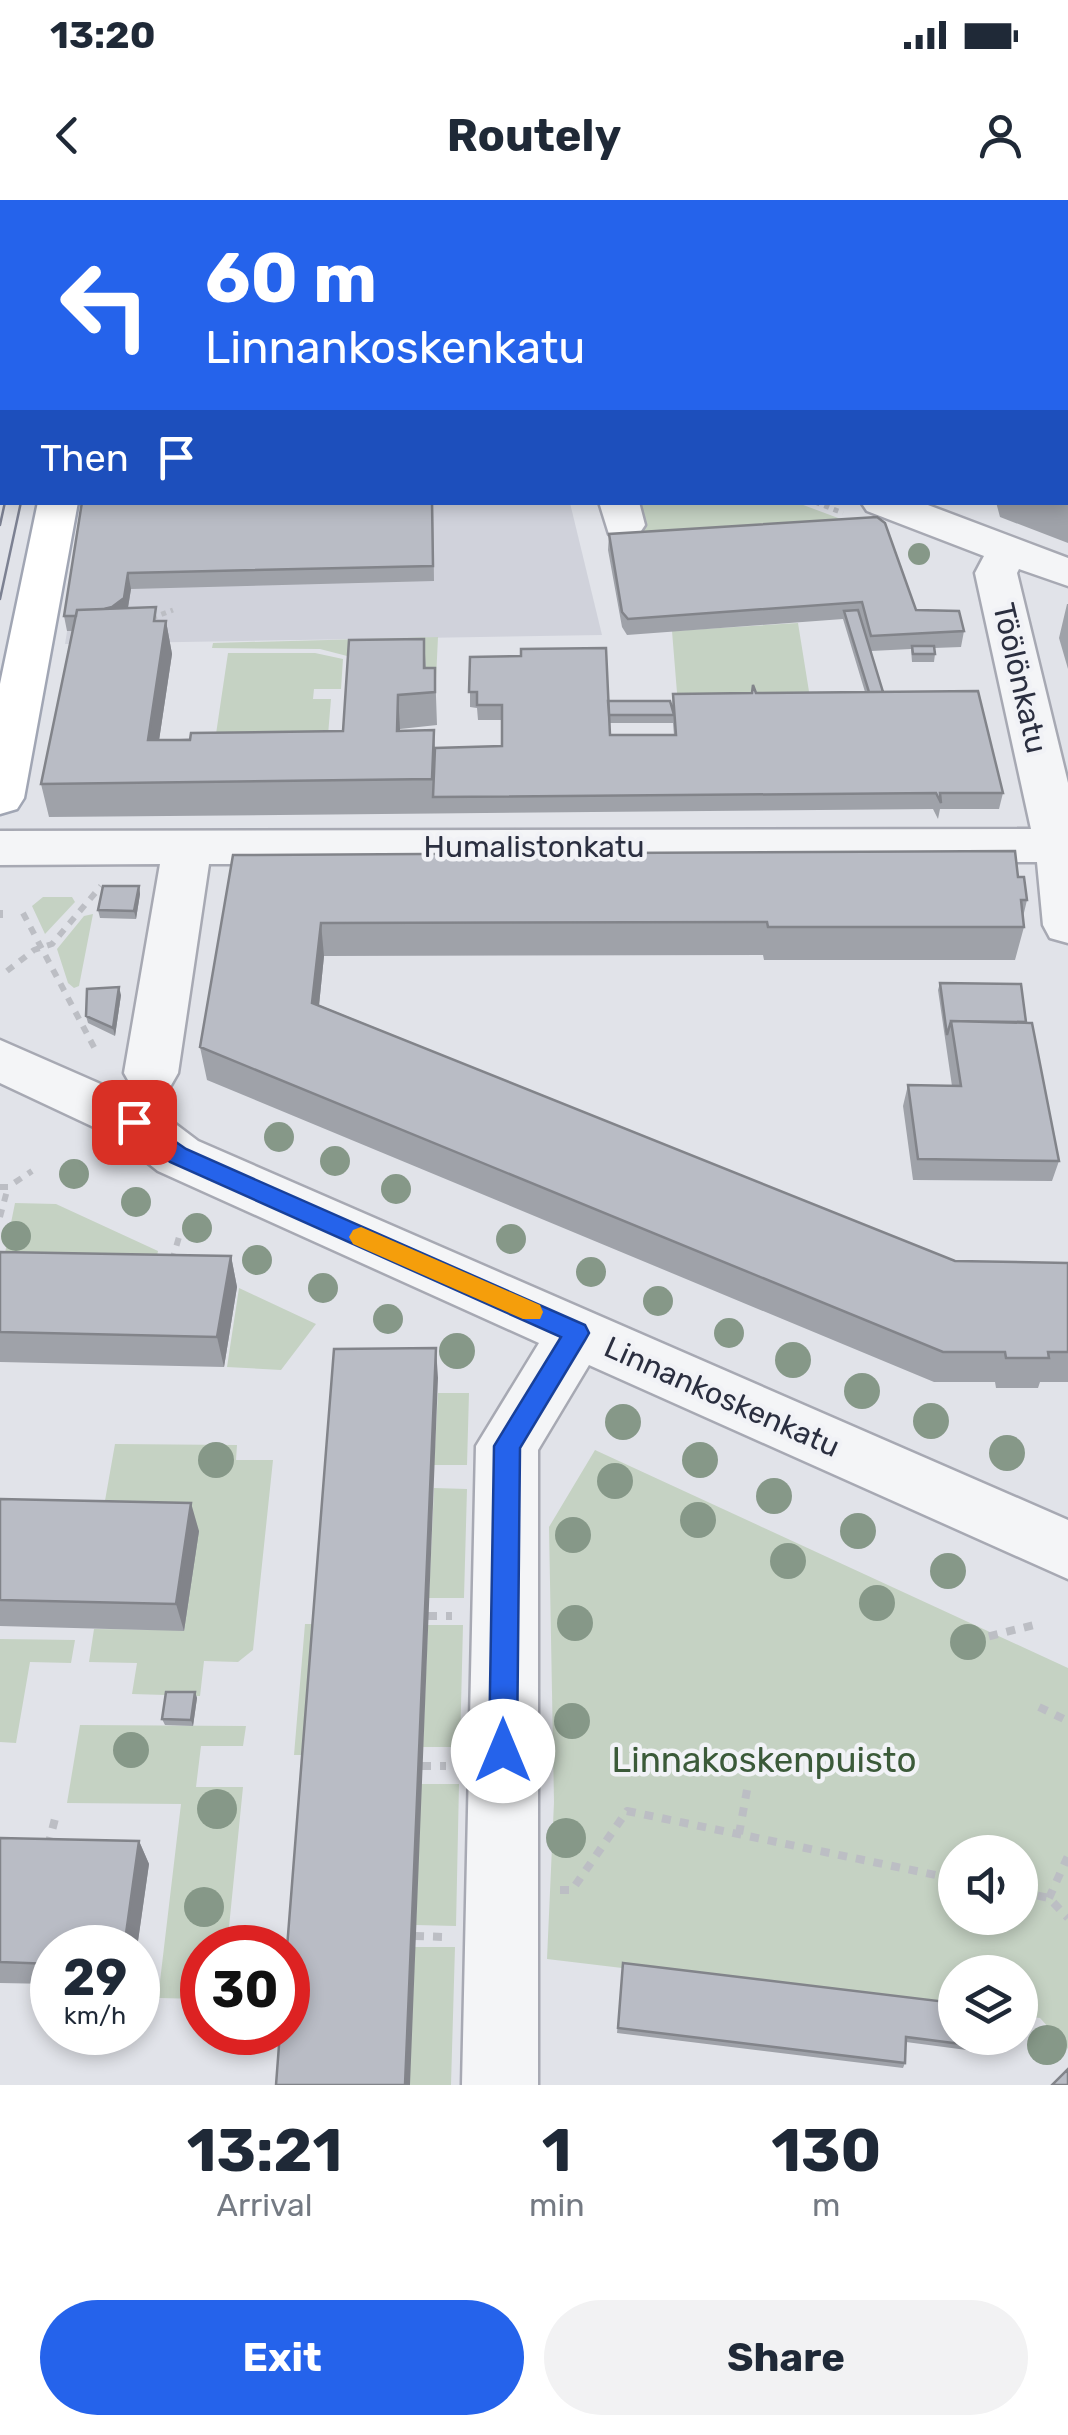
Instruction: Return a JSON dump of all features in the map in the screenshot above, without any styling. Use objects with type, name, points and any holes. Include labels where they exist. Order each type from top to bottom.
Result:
[{"type":"main road","points":[[0,798],[57,505]]},
{"type":"street","points":[[895,505],[954,517],[1008,550],[1068,574]]},
{"type":"street","name":"Töölönkatu","points":[[1008,550],[996,572],[1064,844],[1068,926]]},
{"type":"street","name":"Humalistonkatu","points":[[0,848],[1064,844]]},
{"type":"street","points":[[152,1074],[187,848]]},
{"type":"street","name":"Linnankoskenkatu","points":[[0,1060],[134,1122],[178,1156],[1068,1550]]},
{"type":"street","points":[[500,2085],[507,1446],[577,1333]]},
{"type":"path","points":[[840,512],[842,531]]},
{"type":"path","points":[[139,622],[173,610]]},
{"type":"path","points":[[7,971],[52,944],[105,881]]},
{"type":"path","points":[[0,910],[0,921]]},
{"type":"path","points":[[24,913],[95,1049]]},
{"type":"path","points":[[0,1217],[4,1187],[32,1171]]},
{"type":"path","points":[[169,1270],[179,1236]]},
{"type":"path","points":[[954,1645],[1034,1626]]},
{"type":"path","points":[[1039,1707],[1068,1721]]},
{"type":"path","points":[[739,1834],[747,1790]]},
{"type":"path","points":[[555,1890],[572,1890],[626,1811],[938,1875]]},
{"type":"path","points":[[44,1862],[56,1816]]},
{"type":"path","points":[[1049,1898],[1068,1856]]},
{"type":"path","points":[[1038,1896],[1049,1898],[1068,1918]]},
{"type":"shaded area","points":[[88,505],[570,505],[602,635],[65,644]]},
{"type":"green space","points":[[637,505],[803,505],[881,534],[648,549]]},
{"type":"green space","points":[[798,623],[811,704],[678,705],[672,631]]},
{"type":"green space","points":[[438,637],[435,700],[351,657],[320,649],[212,648],[213,643]]},
{"type":"green space","points":[[228,653],[315,653],[343,659],[341,689],[314,689],[313,699],[331,699],[327,747],[216,734]]},
{"type":"green space","points":[[43,897],[72,897],[75,902],[45,934],[32,906]]},
{"type":"green space","points":[[93,914],[79,986],[74,988],[68,983],[57,949],[84,916]]},
{"type":"green space","points":[[15,1203],[56,1204],[158,1251],[151,1285],[0,1278]]},
{"type":"green space","points":[[239,1288],[316,1324],[281,1370],[227,1367]]},
{"type":"green space","points":[[438,1393],[469,1393],[467,1465],[434,1465]]},
{"type":"green space","points":[[115,1444],[237,1445],[236,1460],[273,1460],[253,1650],[238,1662],[204,1661],[200,1696],[132,1694],[137,1663],[89,1662],[94,1629],[184,1630],[198,1532],[100,1529]]},
{"type":"green space","name":"Linnakoskenpuisto","points":[[595,1450],[1068,1668],[1068,2049],[1038,2018],[1038,1955],[938,1955],[938,2006],[547,1959],[554,1802],[549,1527]]},
{"type":"green space","points":[[434,1488],[467,1489],[464,1598],[429,1598]]},
{"type":"green space","points":[[305,1624],[318,1624],[308,1755],[294,1755]]},
{"type":"green space","points":[[428,1625],[463,1625],[460,1747],[423,1747]]},
{"type":"green space","points":[[0,1639],[75,1640],[71,1663],[30,1662],[16,1743],[0,1742]]},
{"type":"green space","points":[[80,1725],[246,1726],[243,1746],[201,1746],[196,1787],[243,1787],[229,1925],[180,1925],[180,1998],[160,1998],[160,1981],[181,1804],[67,1803]]},
{"type":"green space","points":[[421,1784],[459,1784],[456,1926],[416,1925]]},
{"type":"green space","points":[[415,1947],[455,1947],[451,2085],[409,2085]]},
{"type":"building","points":[[82,505],[432,505],[433,566],[128,573],[124,598],[112,607],[77,610],[76,616],[64,616]]},
{"type":"building","points":[[877,517],[885,523],[916,610],[959,611],[964,631],[871,636],[862,602],[628,619],[622,612],[609,534]]},
{"type":"building","points":[[156,607],[154,621],[166,621],[148,740],[190,740],[191,733],[343,731],[349,640],[424,639],[424,668],[435,668],[435,692],[398,695],[397,731],[434,730],[432,779],[41,784],[77,610]]},
{"type":"building","points":[[858,610],[883,692],[869,692],[844,611]]},
{"type":"building","points":[[912,646],[934,646],[935,654],[913,654]]},
{"type":"building","points":[[606,648],[610,735],[676,735],[673,694],[752,693],[753,685],[756,693],[978,691],[1003,793],[940,793],[941,803],[936,793],[433,797],[435,748],[502,746],[502,705],[477,705],[477,692],[469,692],[470,657],[521,656],[521,649]]},
{"type":"building","points":[[608,701],[670,701],[674,715],[609,715]]},
{"type":"building","points":[[1015,851],[1018,877],[1024,877],[1027,900],[1021,900],[1024,927],[768,927],[767,922],[321,923],[312,1003],[955,1261],[1068,1263],[1068,1352],[1048,1352],[1049,1358],[1006,1358],[1005,1352],[943,1352],[200,1047],[233,855]]},
{"type":"building","points":[[103,886],[139,886],[134,911],[98,910]]},
{"type":"building","points":[[940,983],[1021,984],[1026,1022],[951,1021],[947,1035]]},
{"type":"building","points":[[119,987],[113,1028],[86,1016],[87,989]]},
{"type":"building","points":[[951,1021],[1032,1023],[1059,1161],[918,1159],[908,1085],[961,1086]]},
{"type":"building","points":[[0,1252],[231,1256],[217,1337],[0,1332]]},
{"type":"building","points":[[436,1348],[405,2085],[276,2085],[278,2055],[310,2055],[310,1925],[289,1925],[334,1349]]},
{"type":"building","points":[[0,1499],[191,1503],[176,1604],[0,1600]]},
{"type":"building","points":[[166,1692],[195,1692],[191,1720],[162,1719]]},
{"type":"building","points":[[0,1838],[139,1841],[127,1925],[30,1925],[30,1963],[0,1962]]},
{"type":"building","points":[[623,1963],[938,2001],[938,2041],[906,2037],[905,2063],[618,2028]]},
{"type":"building","points":[[1068,2069],[1068,2085],[1052,2085]]},
{"type":"tram line","points":[[0,525],[4,505]]},
{"type":"tram line","points":[[0,599],[20,505]]},
{"type":"slow traffic","points":[[361,1237],[531,1312]]},
{"type":"route","points":[[134,1122],[178,1156],[577,1333],[507,1446],[503,1751]]}]
